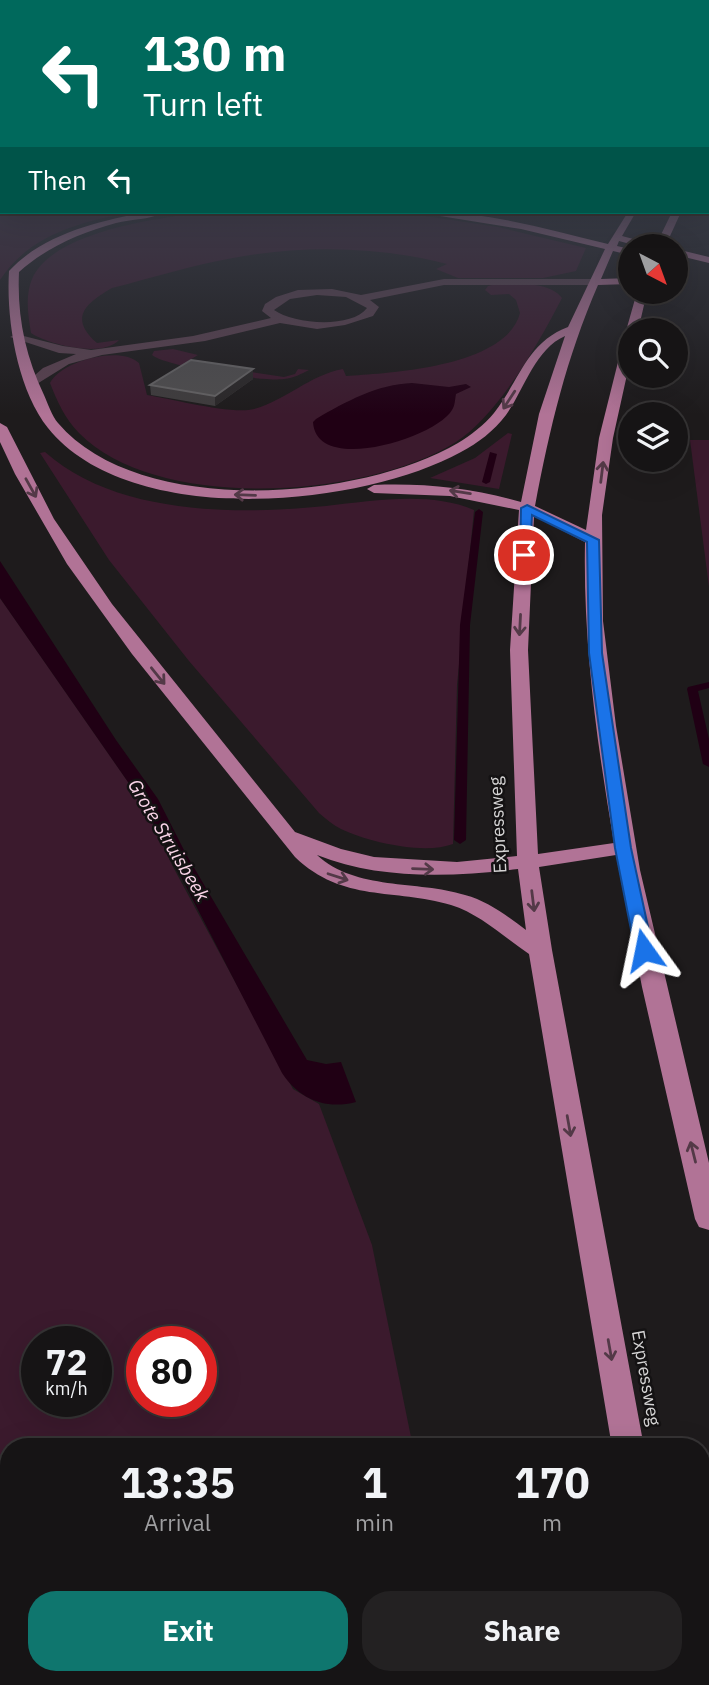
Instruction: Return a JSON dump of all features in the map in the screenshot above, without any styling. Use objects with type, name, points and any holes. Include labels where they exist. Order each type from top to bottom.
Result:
[{"type":"highway","points":[[29,258],[14,271],[12,304],[16,337],[32,383],[55,428],[73,444],[126,475],[164,486],[254,496],[408,488],[443,490],[527,508],[593,540]]},
{"type":"highway","name":"Expressweg","points":[[605,258],[573,329],[546,414],[527,508],[519,650],[528,862],[540,950],[626,1438]]},
{"type":"highway","points":[[594,282],[618,281]]},
{"type":"highway","points":[[313,492],[401,472],[435,460],[468,442],[498,417],[549,340],[573,329]]},
{"type":"highway","points":[[618,384],[607,427],[593,540],[596,653],[623,848],[644,950],[709,1219]]},
{"type":"highway","points":[[0,427],[37,499],[92,587],[130,640],[312,862],[329,874],[357,882],[460,900],[540,950]]},
{"type":"highway","points":[[287,834],[325,851],[399,867],[453,869],[528,862],[623,848]]},
{"type":"street","points":[[362,298],[373,307],[369,314],[354,321],[320,325],[280,319],[271,315],[269,306],[287,296],[331,292],[362,298],[444,282],[594,282]]},
{"type":"street","points":[[16,337],[63,350],[102,351],[178,343],[280,319]]},
{"type":"street","points":[[32,383],[58,365],[102,351]]},
{"type":"shaded area","points":[[0,258],[19,258],[12,264],[0,280]]},
{"type":"shaded area","points":[[50,258],[238,258],[112,288],[88,305],[82,319],[88,334],[97,343],[119,340],[101,348],[89,349],[50,342],[31,333],[28,312],[30,285],[44,262]]},
{"type":"shaded area","points":[[419,258],[582,258],[576,271],[543,278],[458,278],[436,269],[447,264]]},
{"type":"shaded area","points":[[500,283],[542,286],[562,298],[516,377],[487,414],[456,442],[417,461],[371,475],[318,485],[264,489],[210,486],[159,476],[114,459],[79,433],[62,410],[50,383],[56,375],[78,362],[119,355],[139,363],[147,395],[232,410],[254,409],[331,372],[343,369],[346,376],[417,369],[471,356],[493,345],[510,331],[520,313],[516,300],[509,294],[491,295],[485,290],[488,286]]},
{"type":"shaded area","points":[[173,349],[198,355],[188,361],[199,364],[284,377],[295,374],[298,369],[309,370],[288,378],[257,378],[195,369],[152,355],[154,351]]},
{"type":"shaded area","points":[[508,433],[512,434],[499,489],[430,478],[475,458]]},
{"type":"shaded area","points":[[690,440],[709,440],[709,587]]},
{"type":"shaded area","points":[[45,452],[74,473],[106,488],[141,499],[178,506],[291,509],[420,499],[457,504],[474,510],[457,685],[453,844],[427,848],[396,846],[341,829],[319,813],[189,661],[109,560],[40,453]]},
{"type":"shaded area","points":[[0,598],[144,805],[172,865],[293,1089],[319,1104],[372,1245],[411,1438],[0,1438]]},
{"type":"water","points":[[412,383],[449,387],[466,384],[471,387],[456,394],[453,408],[442,420],[402,440],[354,449],[334,447],[319,438],[313,422],[316,419],[374,390]]},
{"type":"water","points":[[0,561],[116,740],[158,799],[186,854],[307,1060],[326,1064],[341,1062],[356,1102],[334,1104],[314,1100],[296,1090],[282,1073],[144,805],[0,598]]},
{"type":"building","points":[[191,360],[253,369],[215,396],[150,385]]},
{"type":"waterway","points":[[486,482],[493,454]]},
{"type":"waterway","points":[[460,840],[465,625],[479,512]]},
{"type":"waterway","name":"Grote Struisbeek","points":[[709,685],[692,689],[709,764]]},
{"type":"route","points":[[524,555],[527,508],[593,540],[596,653],[623,848],[644,950]]}]
